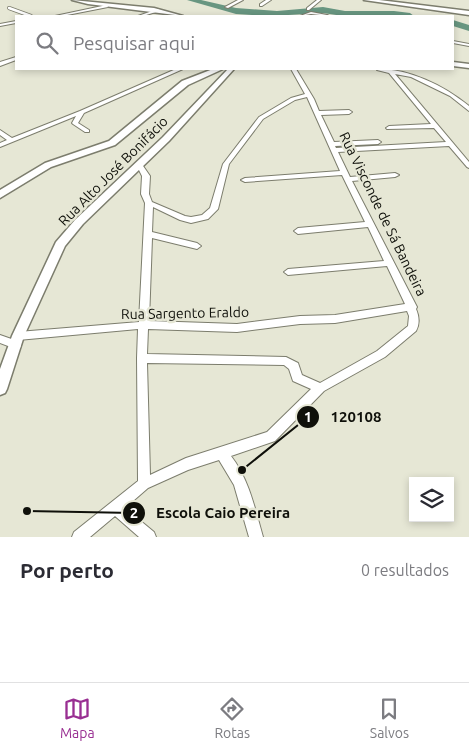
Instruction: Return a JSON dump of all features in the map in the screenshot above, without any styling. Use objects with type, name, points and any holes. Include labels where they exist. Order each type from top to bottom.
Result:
[{"type":"main road","points":[[74,0],[108,6],[158,10],[176,15]]},
{"type":"main road","points":[[454,64],[469,66]]},
{"type":"main road","points":[[0,195],[48,165],[112,143],[185,83],[217,70]]},
{"type":"street","points":[[227,7],[241,0]]},
{"type":"street","points":[[261,5],[270,0]]},
{"type":"street","points":[[308,8],[319,0]]},
{"type":"street","points":[[367,0],[469,13]]},
{"type":"street","points":[[61,15],[108,6]]},
{"type":"street","points":[[143,15],[158,10]]},
{"type":"street","points":[[305,15],[311,13],[322,15]]},
{"type":"street","points":[[0,24],[15,22]]},
{"type":"street","points":[[454,42],[469,44]]},
{"type":"street","points":[[2,63],[15,58]]},
{"type":"street","points":[[165,70],[172,73]]},
{"type":"street","points":[[0,145],[178,70]]},
{"type":"street","name":"Rua Alto José Bonifácio","points":[[0,388],[17,341],[60,245],[79,222],[190,114],[230,70]]},
{"type":"street","name":"Rua Visconde de Sá Bandeira","points":[[79,537],[144,484],[186,464],[271,437],[320,388],[381,354],[408,333],[415,323],[412,307],[346,176],[318,113],[294,70]]},
{"type":"street","points":[[385,70],[413,76],[452,94],[469,109]]},
{"type":"street","points":[[390,71],[469,166]]},
{"type":"street","points":[[149,203],[191,220],[211,214],[226,164],[261,118],[293,99],[308,95]]},
{"type":"street","points":[[82,112],[75,123],[88,131]]},
{"type":"street","points":[[318,113],[349,112]]},
{"type":"street","points":[[389,128],[436,126]]},
{"type":"street","points":[[0,132],[11,140]]},
{"type":"street","points":[[333,147],[378,142]]},
{"type":"street","points":[[333,147],[449,144]]},
{"type":"street","points":[[139,164],[146,176],[145,194],[149,203],[142,358],[144,484]]},
{"type":"street","points":[[245,180],[396,175]]},
{"type":"street","points":[[298,231],[370,224]]},
{"type":"street","points":[[148,234],[197,246]]},
{"type":"street","points":[[288,272],[390,263]]},
{"type":"street","name":"Rua Sargento Eraldo","points":[[17,341],[144,325],[237,328],[300,320],[335,319],[412,307]]},
{"type":"street","points":[[0,339],[17,341]]},
{"type":"street","points":[[142,358],[286,361],[294,366],[297,378],[320,388]]},
{"type":"street","points":[[221,453],[230,462],[241,481],[256,537]]},
{"type":"street","points":[[115,508],[150,537]]},
{"type":"lane","points":[[9,8],[28,15]]},
{"type":"waterway","points":[[191,0],[236,11],[277,14],[323,10],[345,14],[402,15]]},
{"type":"waterway","points":[[454,23],[469,28]]},
{"type":"place","name":"120108","points":[[242,470]]},
{"type":"place","name":"Escola Caio Pereira","points":[[27,511]]}]
